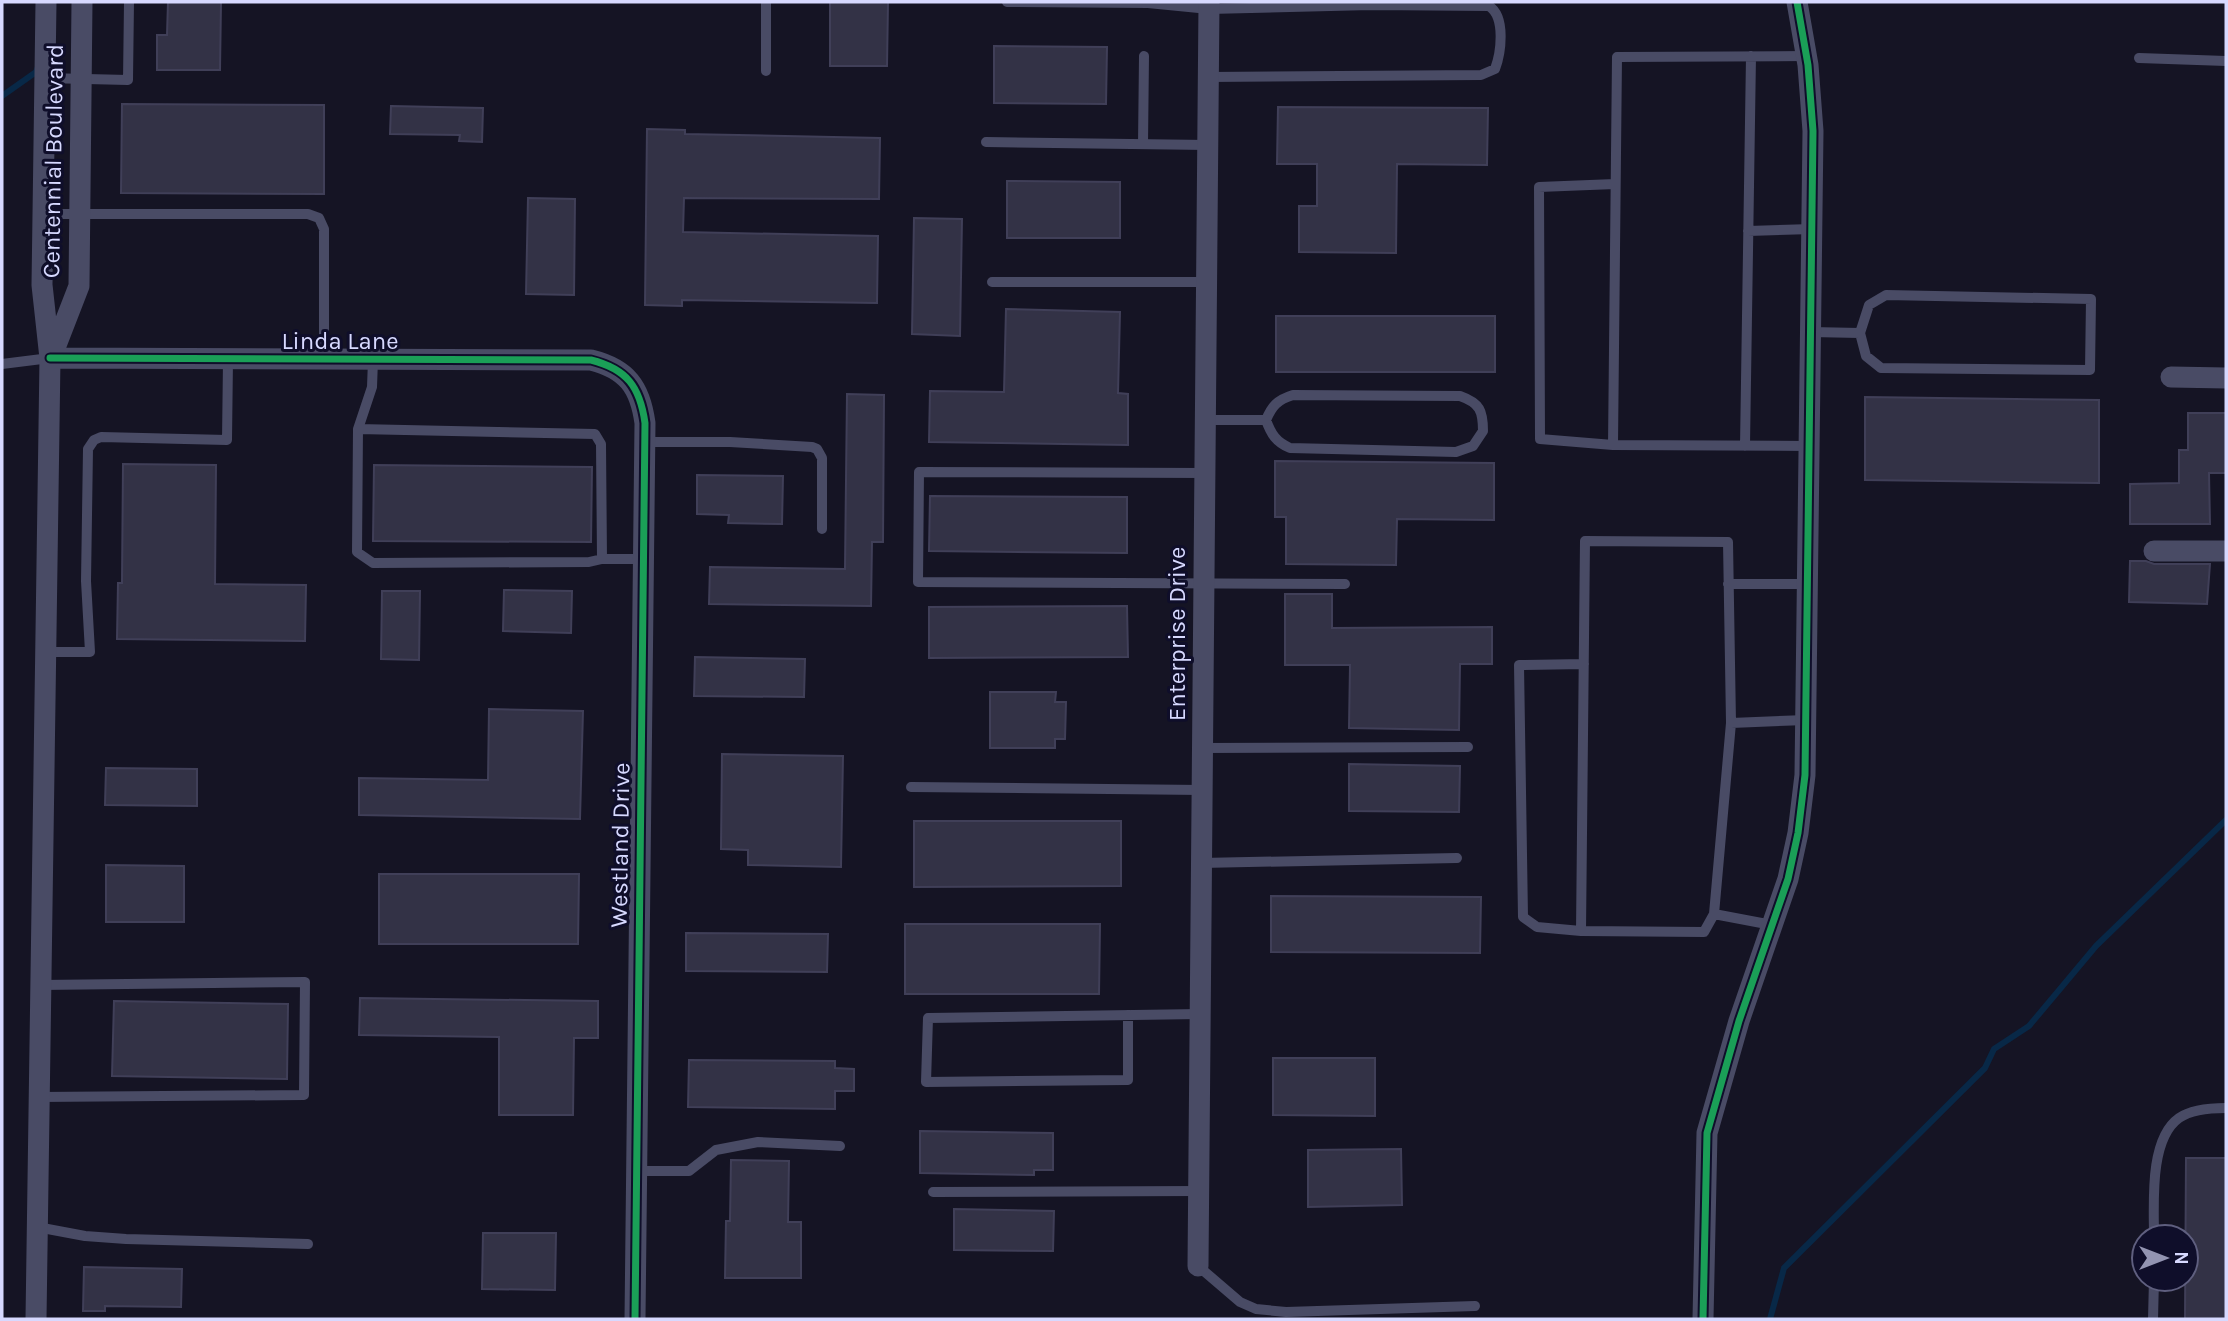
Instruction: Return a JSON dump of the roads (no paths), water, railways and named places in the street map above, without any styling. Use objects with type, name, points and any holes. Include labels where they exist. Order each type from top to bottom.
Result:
[{"type":"street","name":"Centennial Boulevard","points":[[36,1319],[50,358],[43,285],[46,2]]},
{"type":"street","name":"Centennial Boulevard","points":[[50,358],[79,286],[82,2]]},
{"type":"street","points":[[1703,1319],[1707,1133],[1722,1078],[1788,879],[1798,833],[1805,775],[1814,131],[1807,56],[1797,2]]},
{"type":"street","name":"Enterprise Drive","points":[[1198,1266],[1209,5]]},
{"type":"street","name":"Linda Lane","points":[[50,358],[591,360],[610,365],[626,376]]},
{"type":"street","name":"Westland Drive","points":[[626,376],[637,390],[643,405],[645,442],[635,1319]]},
{"type":"street","points":[[2171,377],[2226,378]]},
{"type":"street","points":[[2154,551],[2226,551]]},
{"type":"lane","points":[[46,78],[128,80],[129,2]]},
{"type":"lane","points":[[766,2],[766,71]]},
{"type":"lane","points":[[1007,2],[1489,6],[1495,10],[1499,21],[1499,57],[1495,69],[1481,75],[1208,77]]},
{"type":"lane","points":[[1143,145],[1144,56]]},
{"type":"lane","points":[[1745,446],[1751,56]]},
{"type":"lane","points":[[1614,445],[1617,57],[1807,56]]},
{"type":"lane","points":[[2138,58],[2226,61]]},
{"type":"lane","points":[[986,142],[1208,145]]},
{"type":"lane","points":[[1615,184],[1539,187],[1540,439],[1614,445],[1810,446]]},
{"type":"lane","points":[[43,214],[308,214],[318,218],[324,229],[324,359]]},
{"type":"lane","points":[[1748,231],[1812,229]]},
{"type":"lane","points":[[992,282],[1208,282]]},
{"type":"lane","points":[[1886,295],[2091,299],[2090,370],[1881,368],[1867,356],[1860,333],[1869,305],[1886,295]]},
{"type":"lane","points":[[1811,332],[1860,333]]},
{"type":"lane","points":[[2,364],[50,358]]},
{"type":"lane","points":[[45,652],[90,652],[86,581],[89,449],[94,440],[101,436],[227,440],[228,360]]},
{"type":"lane","points":[[373,360],[372,387],[358,429],[356,552],[373,563],[589,562],[602,559],[643,559]]},
{"type":"lane","points":[[1293,395],[1460,396],[1472,400],[1479,408],[1483,430],[1473,446],[1456,452],[1290,448],[1279,443],[1271,434],[1266,421],[1272,407],[1281,399],[1293,395]]},
{"type":"lane","points":[[1206,420],[1266,421]]},
{"type":"lane","points":[[358,429],[595,434],[601,444],[602,559]]},
{"type":"lane","points":[[645,442],[730,442],[817,449],[822,458],[822,528]]},
{"type":"lane","points":[[1205,473],[919,472],[918,582],[1345,584]]},
{"type":"lane","points":[[1581,930],[1586,541],[1728,542],[1731,723],[1714,914],[1704,932],[1581,930],[1537,927],[1523,917],[1519,665],[1584,664]]},
{"type":"lane","points":[[1728,583],[1808,584]]},
{"type":"lane","points":[[1731,723],[1807,720]]},
{"type":"lane","points":[[1203,748],[1468,747]]},
{"type":"lane","points":[[911,787],[1202,790]]},
{"type":"lane","points":[[1201,863],[1457,858]]},
{"type":"lane","points":[[1714,914],[1772,925]]},
{"type":"lane","points":[[39,1097],[304,1095],[304,982],[40,985]]},
{"type":"lane","points":[[1128,1016],[1128,1080],[926,1082],[928,1018],[1200,1014]]},
{"type":"lane","points":[[2154,1223],[2155,1187],[2163,1138],[2179,1118],[2206,1108],[2226,1108]]},
{"type":"lane","points":[[635,1171],[689,1171],[716,1150],[758,1142],[840,1146]]},
{"type":"lane","points":[[933,1192],[1199,1191]]},
{"type":"lane","points":[[37,1227],[86,1236],[126,1239],[308,1244]]},
{"type":"lane","points":[[1198,1266],[1240,1302],[1256,1309],[1286,1312],[1475,1306]]},
{"type":"lane","points":[[2153,1319],[2154,1293]]},
{"type":"waterway","points":[[2,96],[36,72],[38,67]]},
{"type":"waterway","points":[[1770,1319],[1784,1268],[1985,1068],[1994,1049],[2029,1026],[2096,946],[2226,820]]}]
